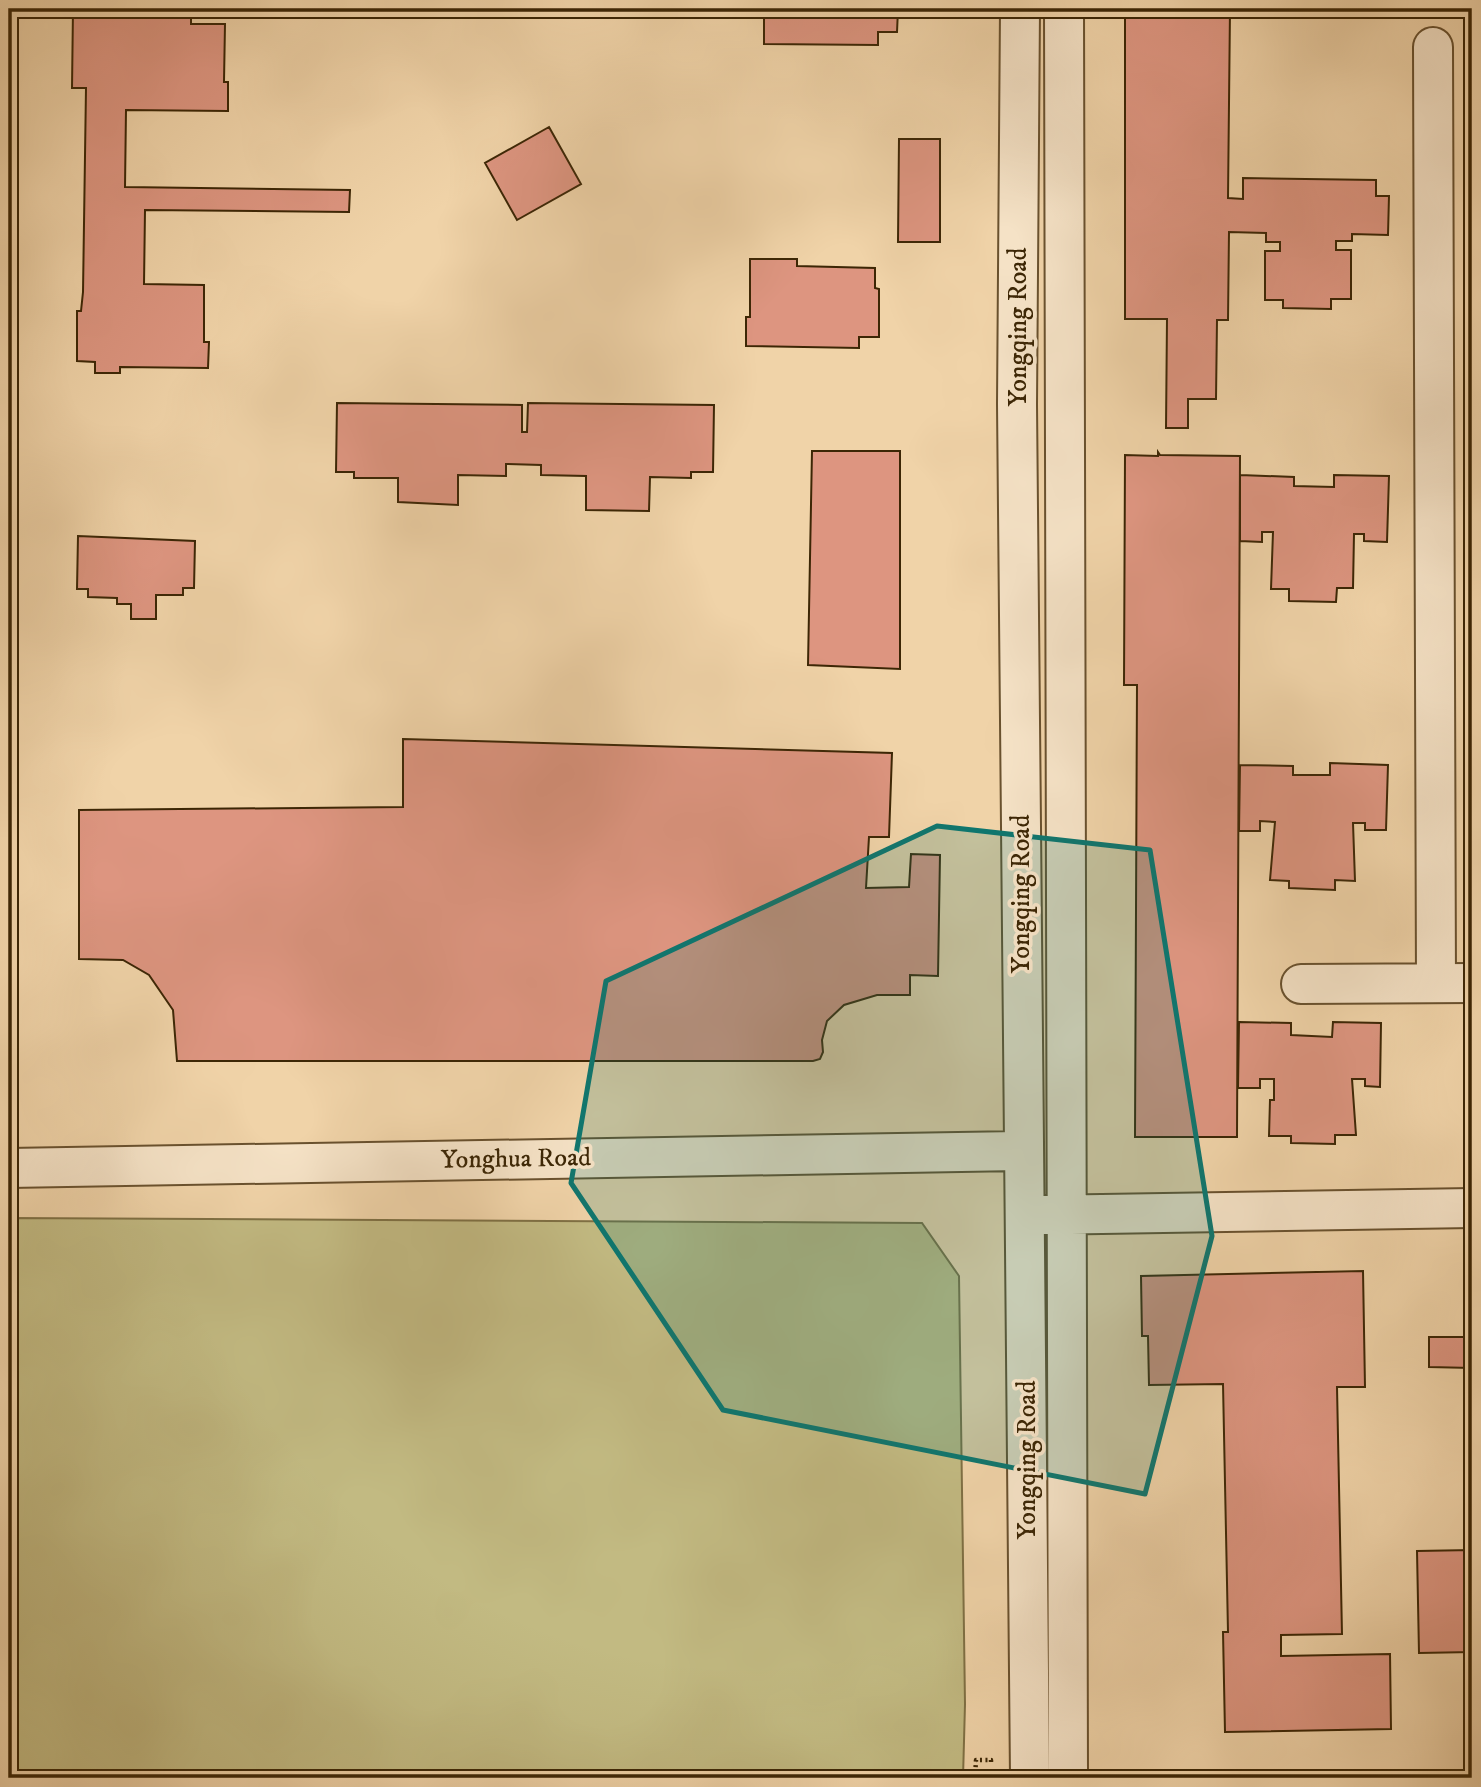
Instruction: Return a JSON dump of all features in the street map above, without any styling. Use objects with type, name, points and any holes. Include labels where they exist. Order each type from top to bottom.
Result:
[{"type":"street","name":"Yongqing Road","points":[[1020,9],[1017,404],[1030,1778]]},
{"type":"street","name":"Yongqing Road","points":[[1063,9],[1068,1778]]},
{"type":"street","points":[[1301,984],[1454,983],[1433,47]]},
{"type":"street","name":"Yonghua Road","points":[[9,1168],[1023,1151]]},
{"type":"street","points":[[1026,1215],[1472,1208]]},
{"type":"path","points":[[975,1778],[976,1760],[991,1760],[991,1769]]},
{"type":"highlighted area","points":[[937,826],[1150,850],[1212,1236],[1145,1494],[723,1410],[571,1183],[606,981]]},
{"type":"shaded area","points":[[9,1218],[922,1223],[959,1276],[965,1704],[963,1778],[9,1778]]},
{"type":"building","points":[[73,9],[191,9],[191,24],[225,24],[224,82],[228,82],[228,111],[126,110],[125,187],[350,190],[349,212],[145,210],[144,284],[204,285],[204,342],[209,342],[208,368],[120,367],[120,373],[95,373],[95,362],[77,361],[77,311],[81,311],[83,292],[86,88],[72,88]]},
{"type":"building","points":[[769,9],[898,9],[897,32],[878,32],[878,45],[764,44],[764,12],[769,12]]},
{"type":"building","points":[[1125,9],[1230,9],[1228,198],[1243,199],[1243,178],[1376,180],[1376,196],[1389,196],[1388,235],[1352,234],[1352,241],[1336,241],[1336,250],[1351,250],[1351,299],[1331,299],[1331,309],[1283,308],[1283,300],[1265,300],[1265,251],[1280,251],[1280,242],[1266,242],[1266,233],[1229,232],[1228,320],[1217,320],[1216,399],[1188,399],[1188,428],[1166,428],[1167,319],[1125,319]]},
{"type":"building","points":[[549,127],[581,184],[517,220],[485,163]]},
{"type":"building","points":[[899,139],[940,139],[940,242],[898,242]]},
{"type":"building","points":[[750,259],[797,259],[797,266],[875,268],[875,288],[879,289],[879,337],[859,337],[859,348],[746,346],[746,317],[750,317]]},
{"type":"building","points":[[337,403],[522,405],[522,432],[527,432],[528,403],[714,405],[713,472],[691,472],[691,478],[650,477],[649,511],[586,510],[586,476],[541,475],[541,465],[506,464],[506,476],[458,475],[458,505],[398,502],[398,478],[354,478],[354,472],[336,472]]},
{"type":"building","points":[[812,451],[900,451],[900,669],[808,665]]},
{"type":"building","points":[[1158,452],[1160,455],[1240,456],[1237,1137],[1135,1137],[1137,685],[1124,685],[1125,455],[1158,456]]},
{"type":"building","points":[[1240,475],[1294,477],[1294,486],[1334,487],[1334,475],[1389,476],[1387,542],[1364,541],[1364,534],[1354,534],[1353,588],[1337,588],[1336,602],[1289,601],[1289,589],[1271,589],[1273,532],[1262,532],[1262,542],[1240,541]]},
{"type":"building","points":[[78,536],[195,541],[194,588],[183,588],[183,595],[156,595],[156,619],[131,619],[131,604],[117,604],[117,598],[88,597],[88,589],[77,589]]},
{"type":"building","points":[[403,739],[892,753],[889,837],[869,837],[866,888],[909,887],[911,854],[940,855],[938,976],[910,975],[910,995],[877,995],[844,1005],[827,1021],[822,1040],[823,1052],[820,1059],[813,1061],[177,1061],[173,1010],[149,975],[123,960],[79,959],[79,810],[403,807]]},
{"type":"building","points":[[1330,763],[1388,765],[1386,830],[1365,830],[1365,823],[1353,823],[1355,881],[1335,880],[1335,890],[1289,888],[1289,881],[1270,880],[1275,822],[1260,821],[1260,831],[1239,831],[1240,765],[1293,766],[1293,775],[1330,775]]},
{"type":"building","points":[[1466,1021],[1472,1021],[1472,1086],[1466,1086]]},
{"type":"building","points":[[1239,1022],[1291,1023],[1291,1035],[1332,1037],[1333,1022],[1381,1023],[1380,1087],[1365,1086],[1365,1079],[1352,1079],[1356,1135],[1335,1135],[1335,1144],[1291,1143],[1291,1136],[1269,1136],[1270,1100],[1274,1100],[1274,1079],[1260,1079],[1260,1088],[1238,1088]]},
{"type":"building","points":[[1363,1271],[1365,1387],[1337,1387],[1342,1634],[1281,1635],[1281,1656],[1390,1654],[1391,1729],[1225,1732],[1223,1632],[1228,1632],[1223,1384],[1149,1385],[1148,1336],[1142,1336],[1141,1276]]},
{"type":"building","points":[[1429,1337],[1472,1337],[1472,1368],[1429,1367]]},
{"type":"building","points":[[1472,1550],[1472,1652],[1419,1653],[1417,1551]]}]
